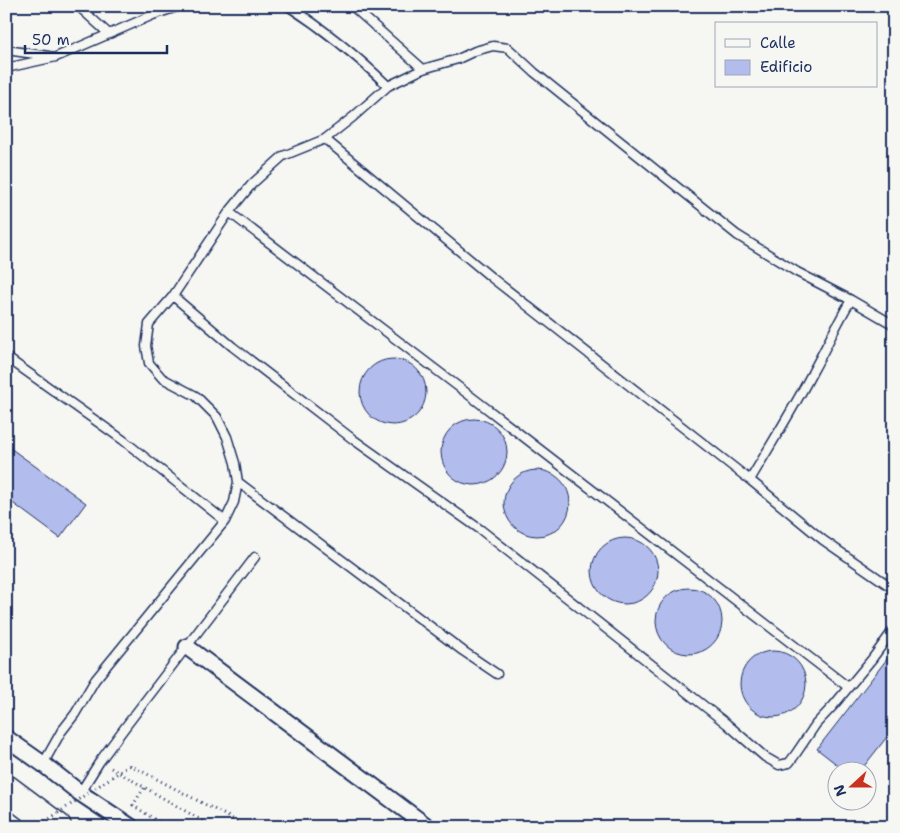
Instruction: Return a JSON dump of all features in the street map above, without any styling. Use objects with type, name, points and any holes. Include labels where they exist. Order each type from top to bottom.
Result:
[{"type":"highway","points":[[6,789],[57,827]]},
{"type":"street","points":[[188,647],[428,827]]},
{"type":"street","points":[[6,738],[80,793],[131,827]]},
{"type":"lane","points":[[78,6],[109,34]]},
{"type":"lane","points":[[6,68],[56,56],[153,15],[180,6]]},
{"type":"lane","points":[[288,6],[365,64],[388,86]]},
{"type":"lane","points":[[352,6],[423,69]]},
{"type":"lane","points":[[43,764],[95,680],[225,521],[234,502],[238,482],[235,463],[227,437],[217,417],[196,396],[162,378],[150,363],[146,346],[149,324],[173,296],[229,212],[252,184],[283,156],[325,139],[388,86],[423,69],[458,59],[475,51],[493,46],[508,48],[534,72],[737,235],[797,272],[894,325]]},
{"type":"lane","points":[[6,50],[56,56]]},
{"type":"lane","points":[[325,139],[492,278],[750,480],[823,540],[894,588]]},
{"type":"lane","points":[[229,212],[848,687]]},
{"type":"lane","points":[[173,296],[233,347],[347,434],[481,530],[727,724],[765,757],[779,765],[788,763],[795,755],[816,724],[872,659],[894,629]]},
{"type":"lane","points":[[750,480],[794,406],[851,300]]},
{"type":"lane","points":[[6,357],[122,440],[225,521]]},
{"type":"lane","points":[[238,482],[462,652],[497,674]]},
{"type":"lane","points":[[80,793],[100,761],[255,557]]},
{"type":"path","points":[[6,273],[12,280],[6,286]]},
{"type":"path","points":[[100,761],[213,827]]},
{"type":"path","points":[[37,827],[130,765],[248,827]]},
{"type":"path","points":[[144,788],[133,804],[166,827]]},
{"type":"building","points":[[393,359],[406,362],[416,369],[423,379],[426,392],[423,405],[416,415],[406,422],[393,425],[380,422],[370,415],[363,405],[360,392],[363,379],[370,369],[380,362]]},
{"type":"building","points":[[474,419],[487,422],[497,429],[504,439],[507,452],[504,465],[497,475],[487,482],[474,485],[461,482],[451,475],[444,465],[441,452],[444,439],[451,429],[461,422]]},
{"type":"building","points":[[6,445],[86,503],[60,538],[6,498]]},
{"type":"building","points":[[537,470],[550,473],[560,480],[567,490],[570,503],[567,516],[560,526],[550,533],[537,536],[524,533],[514,526],[507,516],[504,503],[507,490],[514,480],[524,473]]},
{"type":"building","points":[[625,538],[638,541],[648,548],[655,558],[658,571],[655,584],[648,594],[638,601],[625,604],[612,601],[602,594],[595,584],[592,571],[595,558],[602,548],[612,541]]},
{"type":"building","points":[[689,588],[702,591],[712,598],[719,608],[722,621],[719,634],[712,644],[702,651],[689,654],[676,651],[666,644],[659,634],[656,621],[659,608],[666,598],[676,591]]},
{"type":"building","points":[[894,650],[894,728],[869,760],[831,760],[817,749]]},
{"type":"building","points":[[773,651],[786,654],[796,661],[803,671],[806,684],[803,697],[796,707],[786,714],[773,717],[760,714],[750,707],[743,697],[740,684],[743,671],[750,661],[760,654]]}]
